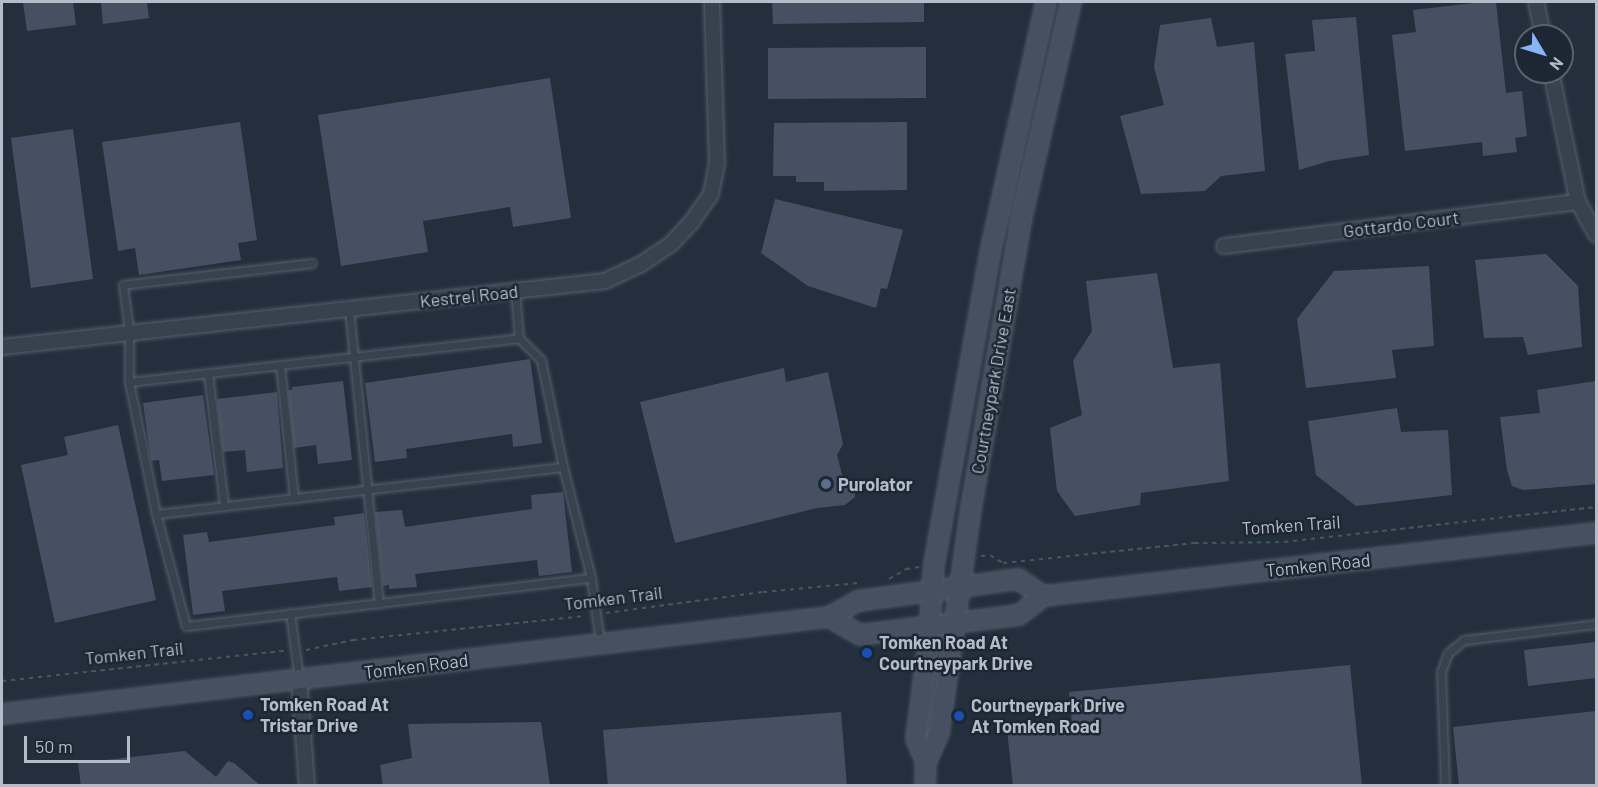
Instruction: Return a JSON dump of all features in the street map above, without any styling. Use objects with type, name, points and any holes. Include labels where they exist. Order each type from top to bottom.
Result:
[{"type":"main road","name":"Courtneypark Drive East","points":[[926,762],[916,739],[930,627],[934,565],[992,244],[1046,2]]},
{"type":"main road","name":"Courtneypark Drive East","points":[[925,786],[926,762],[939,733],[971,508],[1022,216],[1071,2]]},
{"type":"main road","name":"Tomken Road","points":[[2,714],[829,617],[858,600],[1018,579],[1042,596],[1595,534]]},
{"type":"main road","points":[[829,617],[860,635],[1019,615],[1042,596]]},
{"type":"street","name":"Kestrel Road","points":[[2,347],[605,281],[640,265],[671,244],[693,220],[711,194],[717,163],[712,2]]},
{"type":"street","points":[[1536,2],[1541,24]]},
{"type":"street","points":[[1553,84],[1578,202],[1596,234]]},
{"type":"street","name":"Gottardo Court","points":[[1224,246],[1578,202]]},
{"type":"street","points":[[299,680],[307,786]]},
{"type":"lane","points":[[312,263],[123,285],[128,333],[129,382],[156,514],[186,626],[591,578]]},
{"type":"lane","points":[[515,291],[519,338],[541,360],[563,467],[591,578],[600,645]]},
{"type":"lane","points":[[349,309],[379,603]]},
{"type":"lane","points":[[129,382],[519,338]]},
{"type":"lane","points":[[280,365],[294,498]]},
{"type":"lane","points":[[208,373],[224,506]]},
{"type":"lane","points":[[156,514],[563,467]]},
{"type":"lane","points":[[290,613],[299,680]]},
{"type":"lane","points":[[1445,786],[1441,672],[1448,653],[1464,640],[1596,624]]},
{"type":"path","name":"Tomken Trail","points":[[990,555],[1003,563],[1194,543],[1284,542],[1596,507]]},
{"type":"path","points":[[886,581],[906,569]]},
{"type":"path","name":"Tomken Trail","points":[[321,646],[353,640],[596,615],[763,592],[865,583]]},
{"type":"path","name":"Tomken Trail","points":[[2,681],[269,653]]},
{"type":"building","points":[[23,2],[73,2],[76,25],[27,31]]},
{"type":"building","points":[[101,2],[147,2],[149,18],[103,24]]},
{"type":"building","points":[[772,2],[924,2],[924,22],[773,24]]},
{"type":"building","points":[[1496,2],[1506,93],[1522,91],[1527,136],[1515,138],[1517,152],[1483,156],[1482,142],[1405,151],[1392,35],[1416,32],[1413,10]]},
{"type":"building","points":[[1356,17],[1369,155],[1329,161],[1299,170],[1285,54],[1315,51],[1312,20]]},
{"type":"building","points":[[1211,18],[1217,47],[1254,42],[1265,171],[1221,176],[1205,191],[1141,194],[1120,116],[1164,105],[1154,67],[1160,25]]},
{"type":"building","points":[[926,47],[926,98],[768,99],[768,48]]},
{"type":"building","points":[[550,78],[571,218],[513,227],[510,207],[423,221],[428,252],[341,266],[318,115]]},
{"type":"building","points":[[240,122],[257,240],[238,243],[241,260],[139,275],[135,248],[118,251],[102,142]]},
{"type":"building","points":[[907,122],[907,190],[824,191],[824,182],[796,182],[796,176],[773,176],[774,123]]},
{"type":"building","points":[[73,129],[93,279],[31,288],[11,138]]},
{"type":"building","points":[[775,199],[903,230],[887,289],[881,288],[876,308],[808,286],[761,253]]},
{"type":"building","points":[[1546,254],[1578,286],[1582,347],[1528,355],[1523,337],[1484,338],[1475,260]]},
{"type":"building","points":[[1429,266],[1434,346],[1392,350],[1396,378],[1306,388],[1297,319],[1334,271]]},
{"type":"building","points":[[1157,273],[1173,368],[1220,363],[1229,481],[1141,493],[1140,505],[1075,516],[1057,491],[1050,428],[1082,415],[1073,361],[1092,331],[1086,281]]},
{"type":"building","points":[[530,359],[542,443],[513,447],[512,434],[406,449],[407,458],[375,462],[365,383]]},
{"type":"building","name":"Purolator","points":[[784,368],[786,382],[828,372],[843,444],[837,455],[843,478],[855,488],[855,497],[845,505],[817,508],[675,543],[640,402]]},
{"type":"building","points":[[343,381],[352,460],[318,464],[316,445],[294,448],[288,390],[292,390],[292,387]]},
{"type":"building","points":[[1596,381],[1596,484],[1523,490],[1512,486],[1507,470],[1500,417],[1540,413],[1537,390]]},
{"type":"building","points":[[277,392],[283,468],[247,472],[245,450],[223,452],[217,399]]},
{"type":"building","points":[[203,395],[214,475],[162,481],[159,460],[151,461],[143,403]]},
{"type":"building","points":[[1397,408],[1401,432],[1448,430],[1452,495],[1356,506],[1316,475],[1308,421]]},
{"type":"building","points":[[118,425],[156,600],[55,623],[21,465],[68,455],[64,437]]},
{"type":"building","points":[[563,492],[572,572],[539,576],[537,560],[415,574],[417,587],[389,589],[389,585],[383,586],[375,512],[402,510],[405,527],[532,509],[531,495]]},
{"type":"building","points":[[364,513],[372,587],[339,591],[337,577],[222,591],[225,611],[193,615],[183,535],[207,532],[209,542],[335,525],[334,517]]},
{"type":"building","points":[[1596,642],[1596,678],[1528,686],[1524,650]]},
{"type":"building","points":[[1350,665],[1362,786],[1013,786],[1007,730],[1072,724],[1069,692]]},
{"type":"building","points":[[1596,711],[1596,786],[1459,786],[1453,727]]},
{"type":"building","points":[[841,712],[847,786],[608,786],[603,730]]},
{"type":"building","points":[[541,722],[550,786],[383,786],[380,765],[412,758],[408,724]]},
{"type":"building","points":[[185,751],[216,777],[228,761],[234,763],[261,786],[81,786],[78,763]]},
{"type":"place","name":"Purolator","points":[[826,484]]},
{"type":"place","name":"Tomken Road At Courtneypark Drive","points":[[867,653]]},
{"type":"place","name":"Tomken Road At Tristar Drive","points":[[248,715]]},
{"type":"place","name":"Courtneypark Drive At Tomken Road","points":[[959,716]]}]
